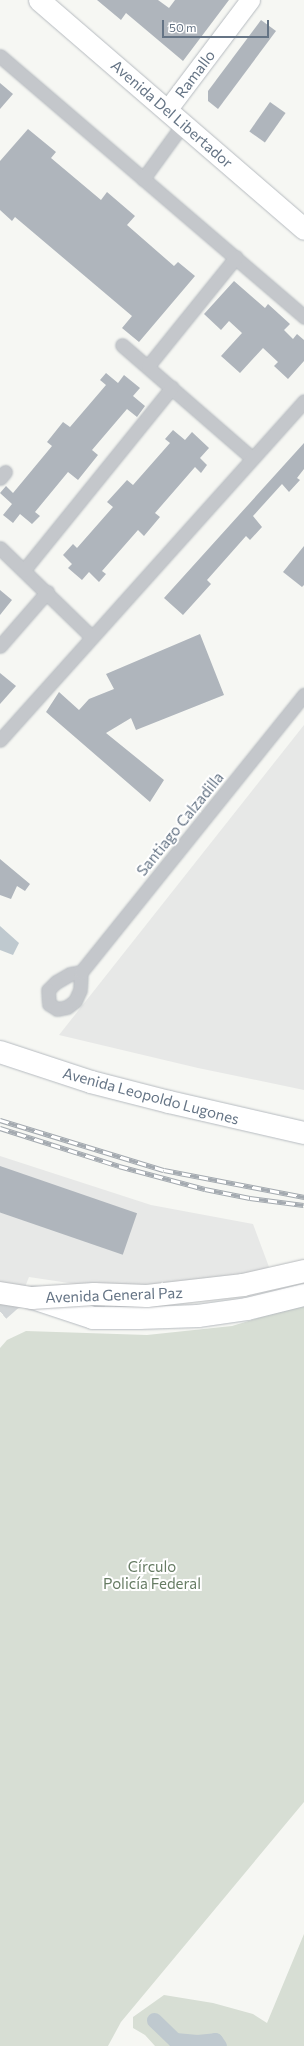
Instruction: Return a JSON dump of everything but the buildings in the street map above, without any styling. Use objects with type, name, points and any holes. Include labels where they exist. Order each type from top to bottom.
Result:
[{"type":"highway","name":"Avenida Leopoldo Lugones","points":[[0,1052],[91,1082],[169,1102],[304,1133]]},
{"type":"highway","name":"Avenida General Paz","points":[[32,1298],[94,1294],[147,1296],[198,1292],[304,1271]]},
{"type":"highway","points":[[0,1293],[32,1298]]},
{"type":"highway","name":"Avenida General Paz","points":[[32,1298],[93,1318],[139,1318],[205,1315],[247,1309],[304,1295]]},
{"type":"main road","name":"Avenida Del Libertador","points":[[39,0],[304,229]]},
{"type":"street","name":"Ramallo","points":[[167,110],[250,0]]},
{"type":"street","points":[[0,56],[236,257],[304,317]]},
{"type":"street","points":[[143,179],[183,124]]},
{"type":"street","points":[[148,366],[236,257]]},
{"type":"street","points":[[122,345],[148,366],[252,458]]},
{"type":"street","points":[[24,570],[172,388]]},
{"type":"street","points":[[0,740],[304,401]]},
{"type":"street","points":[[0,548],[92,637]]},
{"type":"street","points":[[0,646],[47,592]]},
{"type":"street","name":"Santiago Calzadilla","points":[[81,972],[304,695]]},
{"type":"shaded area","points":[[304,725],[304,1090],[198,1068],[59,1035]]},
{"type":"shaded area","points":[[0,926],[19,943],[13,955],[0,950]]},
{"type":"shaded area","points":[[0,1156],[151,1205],[253,1224],[269,1267],[240,1276],[142,1287],[89,1286],[29,1277],[25,1287],[0,1284]]},
{"type":"green space","name":"Círculo Policía Federal","points":[[304,1304],[304,1802],[121,2022],[108,2046],[0,2046],[0,1348],[7,1340],[26,1331],[147,1335],[232,1326]]},
{"type":"green space","points":[[304,1934],[304,2046],[155,2046],[145,2035],[133,2028],[133,2017],[164,1995],[213,2003],[253,2014],[267,2023]]},
{"type":"waterway","points":[[154,2020],[175,2040],[197,2042],[215,2040],[219,2046]]},
{"type":"tunnel","points":[[0,1311],[14,1299],[30,1296]]},
{"type":"tunnel","points":[[86,1302],[157,1309]]},
{"type":"railway","points":[[0,1120],[164,1170],[304,1197]]},
{"type":"railway","points":[[0,1128],[119,1166],[205,1189],[250,1198],[304,1205]]}]
